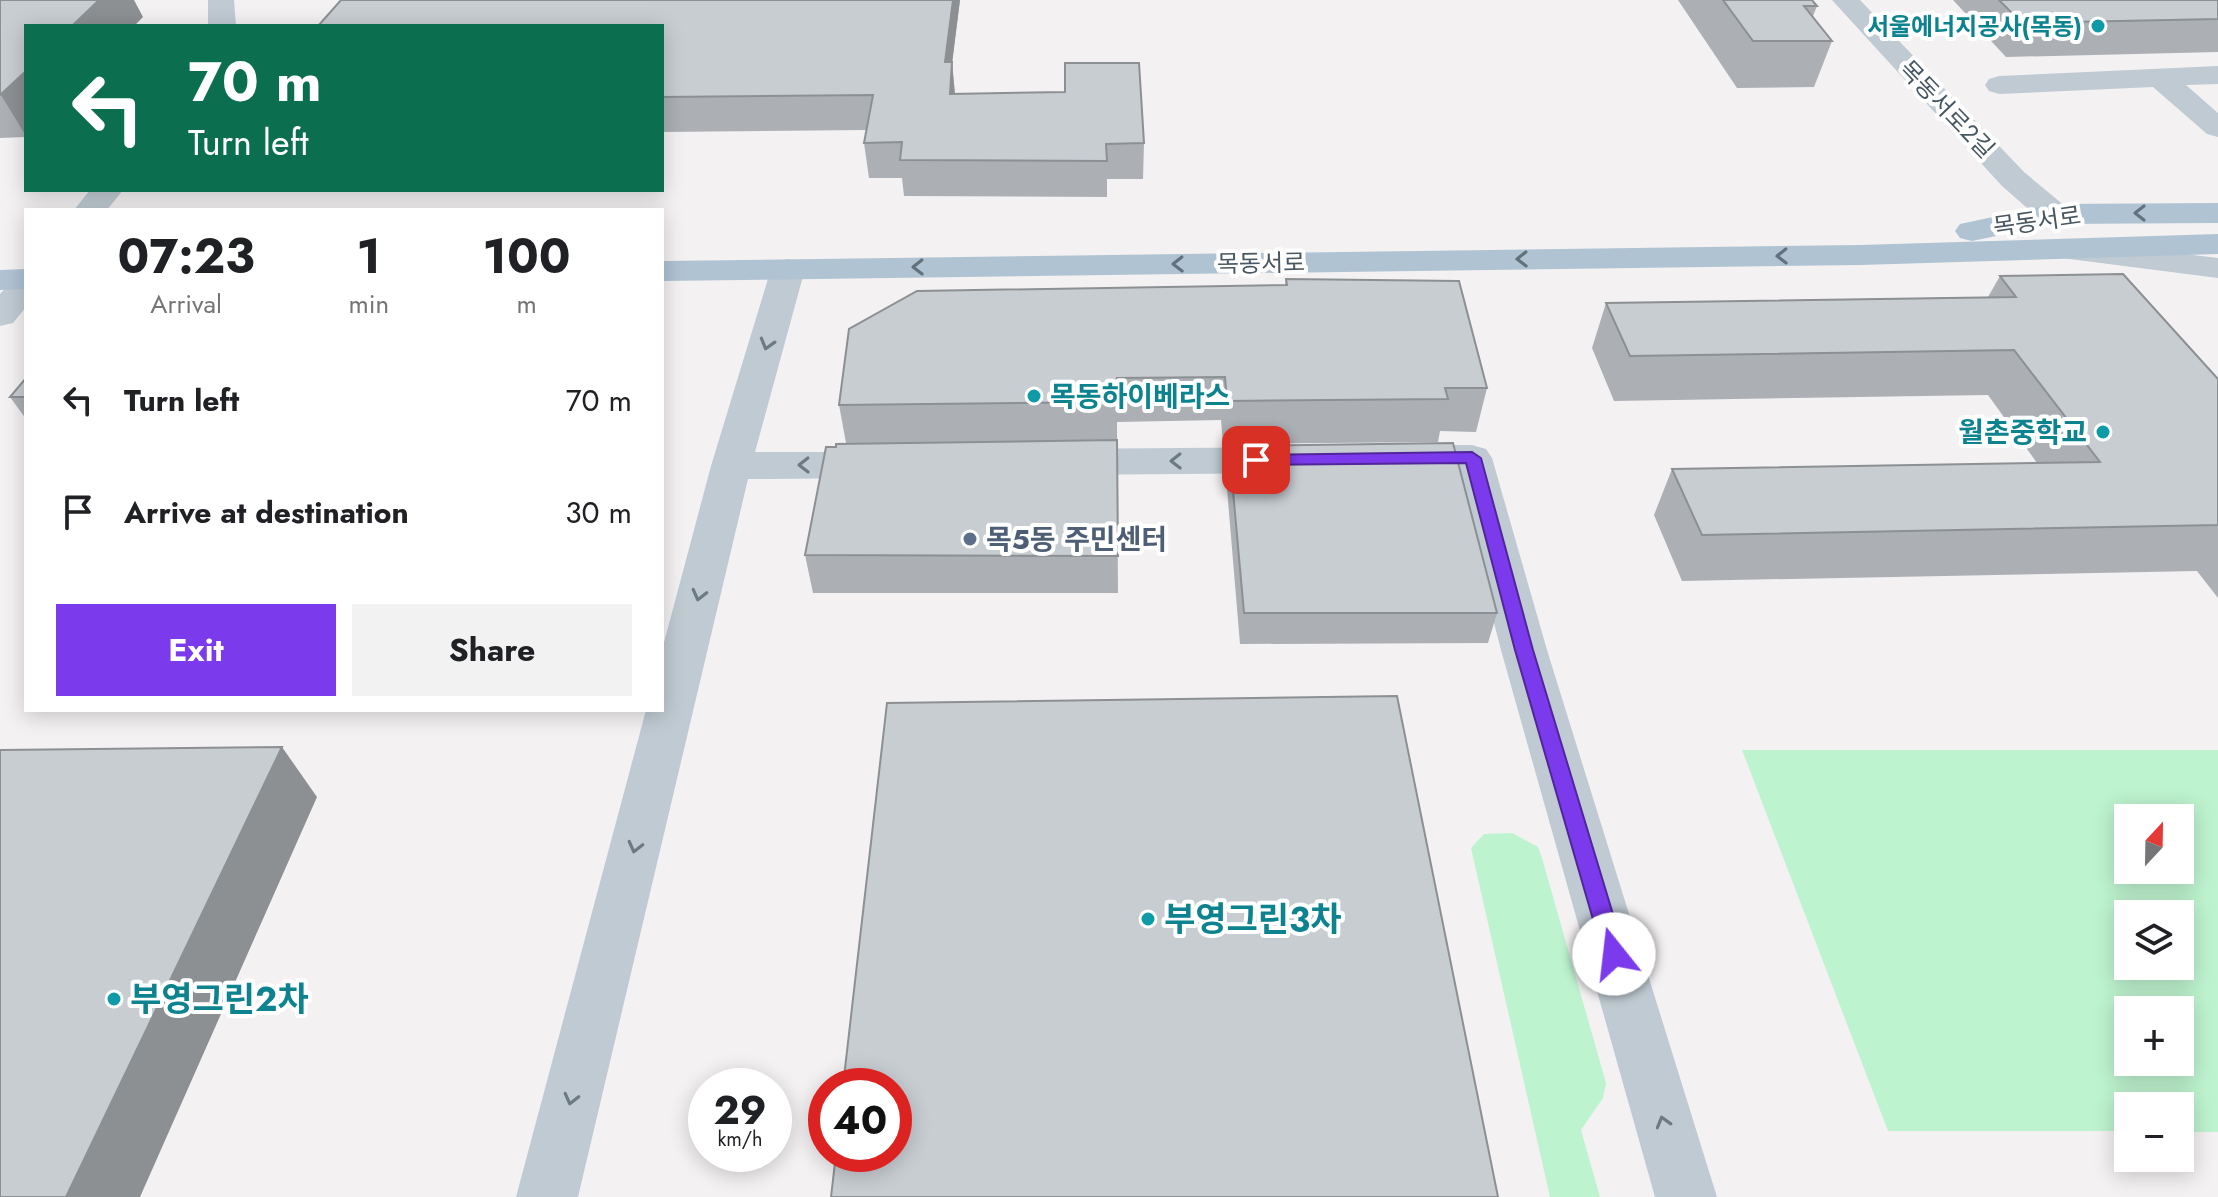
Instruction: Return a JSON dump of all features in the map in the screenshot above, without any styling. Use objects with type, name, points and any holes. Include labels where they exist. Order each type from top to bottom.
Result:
[{"type":"main road","name":"목동서로","points":[[1860,255],[2054,214],[2218,213]]},
{"type":"main road","name":"목동서로","points":[[664,271],[1860,255],[2218,244]]},
{"type":"main road","points":[[0,280],[24,279]]},
{"type":"street","points":[[221,0],[222,24]]},
{"type":"street","name":"목동서로2길","points":[[1845,0],[2013,179],[2054,214]]},
{"type":"street","points":[[1999,85],[2218,75]]},
{"type":"street","points":[[2160,78],[2218,128]]},
{"type":"street","points":[[92,208],[105,192]]},
{"type":"street","points":[[2056,249],[2218,268]]},
{"type":"street","points":[[547,1197],[731,466],[788,269]]},
{"type":"street","points":[[0,315],[24,288]]},
{"type":"street","points":[[1015,463],[1472,458],[1524,650],[1686,1197]]},
{"type":"street","points":[[731,466],[921,464]]},
{"type":"green space","points":[[1742,750],[2218,750],[2218,1132],[2194,1132],[2194,1092],[2114,1092],[2114,1131],[1888,1131]]},
{"type":"green space","points":[[1512,833],[1538,847],[1606,1083],[1603,1098],[1581,1130],[1600,1197],[1550,1197],[1471,848],[1484,834]]},
{"type":"building","points":[[0,0],[99,0],[74,24],[24,24],[24,73],[0,95]]},
{"type":"building","points":[[341,0],[953,0],[945,62],[952,62],[950,94],[1065,92],[1065,63],[1139,63],[1144,143],[1106,144],[1107,161],[900,160],[902,142],[864,143],[873,95],[664,97],[664,24],[320,24]]},
{"type":"building","points":[[1723,0],[1812,0],[1817,6],[1804,6],[1832,41],[1753,41]]},
{"type":"building","points":[[1999,0],[2218,0],[2218,19],[2022,23]]},
{"type":"building","points":[[2123,274],[2218,379],[2218,525],[1702,535],[1672,469],[2100,462],[2014,350],[1630,356],[1606,303],[2016,297],[2000,276]]},
{"type":"building","points":[[1286,279],[1459,281],[1487,388],[1445,388],[1448,399],[1227,401],[1225,377],[1117,378],[1117,402],[839,405],[849,329],[917,291],[1287,285]]},
{"type":"building","points":[[24,380],[24,397],[10,397]]},
{"type":"building","name":"목5동 주민센터","points":[[1117,440],[1118,556],[805,555],[826,447],[836,447],[836,444]]},
{"type":"building","points":[[1453,443],[1497,613],[1244,613],[1229,446]]},
{"type":"building","name":"부영그린3차","points":[[1397,696],[1498,1197],[831,1197],[834,1172],[912,1172],[912,1068],[845,1068],[887,703]]},
{"type":"building","name":"부영그린2차","points":[[282,747],[66,1197],[0,1197],[0,750]]},
{"type":"place","name":"서울에너지공사(목동)","points":[[2098,26]]},
{"type":"place","name":"목동하이베라스","points":[[1034,396]]},
{"type":"place","name":"월촌중학교","points":[[2103,432]]},
{"type":"place","name":"목5동 주민센터","points":[[970,539]]},
{"type":"place","name":"부영그린3차","points":[[1148,919]]},
{"type":"place","name":"부영그린2차","points":[[114,999]]},
{"type":"route","points":[[1256,460],[1472,458],[1524,650],[1614,954]]}]
